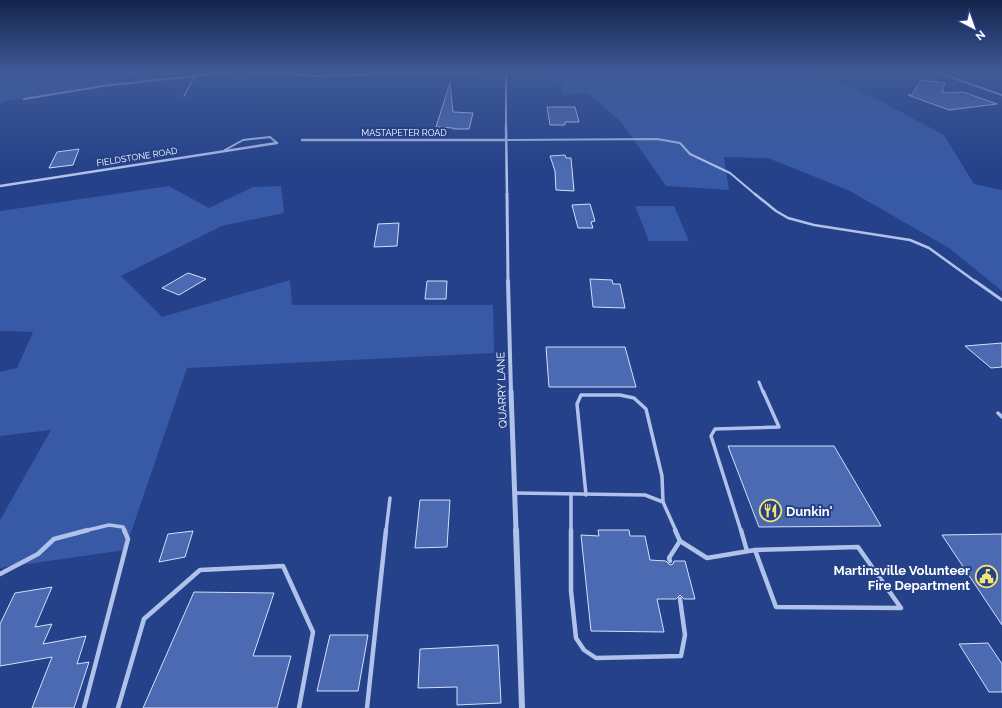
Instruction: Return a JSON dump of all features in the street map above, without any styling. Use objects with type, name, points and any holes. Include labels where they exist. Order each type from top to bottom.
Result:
[{"type":"street","name":"QUARRY LANE","points":[[506,105],[508,298],[522,708]]},
{"type":"street","name":"MASTAPETER ROAD","points":[[302,140],[507,140]]},
{"type":"street","name":"FIELDSTONE ROAD","points":[[0,186],[276,142]]},
{"type":"lane","points":[[225,150],[243,140],[253,138],[270,137],[276,142]]},
{"type":"lane","points":[[507,140],[657,139],[680,143],[690,154],[730,173],[776,212],[788,218],[814,226],[896,237],[919,243],[929,248],[1002,300]]},
{"type":"lane","points":[[747,551],[711,436],[715,429],[779,427],[759,382]]},
{"type":"lane","points":[[586,494],[576,404],[581,395],[620,395],[634,398],[646,409],[662,476],[663,502],[680,540],[707,558],[755,550],[858,547],[902,608],[776,607],[755,550]]},
{"type":"lane","points":[[998,413],[1002,417]]},
{"type":"lane","points":[[515,493],[645,495],[663,502]]},
{"type":"lane","points":[[571,494],[571,591],[576,638],[584,650],[596,658],[681,656],[685,645],[683,613],[680,599]]},
{"type":"lane","points":[[367,708],[390,498]]},
{"type":"lane","points":[[0,574],[38,554],[54,539],[109,525],[123,527],[128,540],[84,708]]},
{"type":"lane","points":[[670,561],[669,558],[680,540]]},
{"type":"lane","points":[[118,708],[144,619],[200,570],[283,566],[313,632],[299,708]]},
{"type":"shaded area","points":[[602,105],[888,105],[944,135],[974,184],[1002,190],[1002,291],[949,248],[850,191],[768,158],[724,157],[729,190],[666,186],[622,123]]},
{"type":"shaded area","points":[[169,186],[209,208],[253,187],[281,186],[284,213],[222,226],[121,276],[162,317],[290,280],[292,305],[493,305],[494,353],[187,368],[125,550],[0,568],[0,520],[51,430],[0,436],[0,372],[17,368],[33,332],[0,331],[0,211]]},
{"type":"shaded area","points":[[635,206],[674,206],[689,241],[649,241]]},
{"type":"building","points":[[443,105],[452,105],[453,112],[473,113],[469,129],[436,127]]},
{"type":"building","points":[[935,105],[989,105],[949,110]]},
{"type":"building","points":[[547,107],[575,107],[579,122],[565,122],[565,125],[550,125]]},
{"type":"building","points":[[79,149],[73,165],[49,168],[57,152]]},
{"type":"building","points":[[565,155],[566,158],[571,158],[574,191],[556,190],[555,171],[550,156]]},
{"type":"building","points":[[590,204],[595,221],[591,222],[593,228],[578,228],[572,205]]},
{"type":"building","points":[[399,223],[397,246],[374,247],[378,224]]},
{"type":"building","points":[[188,273],[206,279],[179,295],[162,288]]},
{"type":"building","points":[[590,279],[612,280],[613,284],[620,284],[625,308],[593,307]]},
{"type":"building","points":[[427,281],[447,281],[446,299],[425,299]]},
{"type":"building","points":[[1002,343],[1002,367],[991,368],[965,346]]},
{"type":"building","points":[[546,347],[625,347],[636,387],[549,387]]},
{"type":"building","points":[[728,446],[834,446],[881,526],[759,527]]},
{"type":"building","points":[[420,500],[450,500],[447,547],[415,548]]},
{"type":"building","points":[[598,530],[629,530],[630,536],[645,536],[650,560],[666,561],[670,565],[673,564],[674,561],[685,561],[695,599],[684,599],[680,595],[676,599],[657,599],[664,632],[591,631],[581,535],[599,536]]},
{"type":"building","points":[[193,531],[185,557],[159,562],[168,534]]},
{"type":"building","name":"Martinsville Volunteer Fire Department","points":[[1002,534],[1002,625],[942,535]]},
{"type":"building","points":[[52,587],[35,627],[52,624],[43,644],[86,636],[77,664],[89,662],[74,708],[32,708],[52,657],[0,666],[0,624],[15,593]]},
{"type":"building","points":[[194,592],[274,593],[253,656],[291,656],[277,708],[143,708]]},
{"type":"building","points":[[330,635],[368,635],[358,691],[317,691]]},
{"type":"building","points":[[988,643],[1002,664],[1002,692],[989,692],[959,644]]},
{"type":"building","points":[[498,645],[501,703],[457,705],[457,687],[418,688],[420,649]]},
{"type":"place","name":"Dunkin'","points":[[770,511]]},
{"type":"place","name":"Martinsville Volunteer Fire Department","points":[[986,577]]}]
